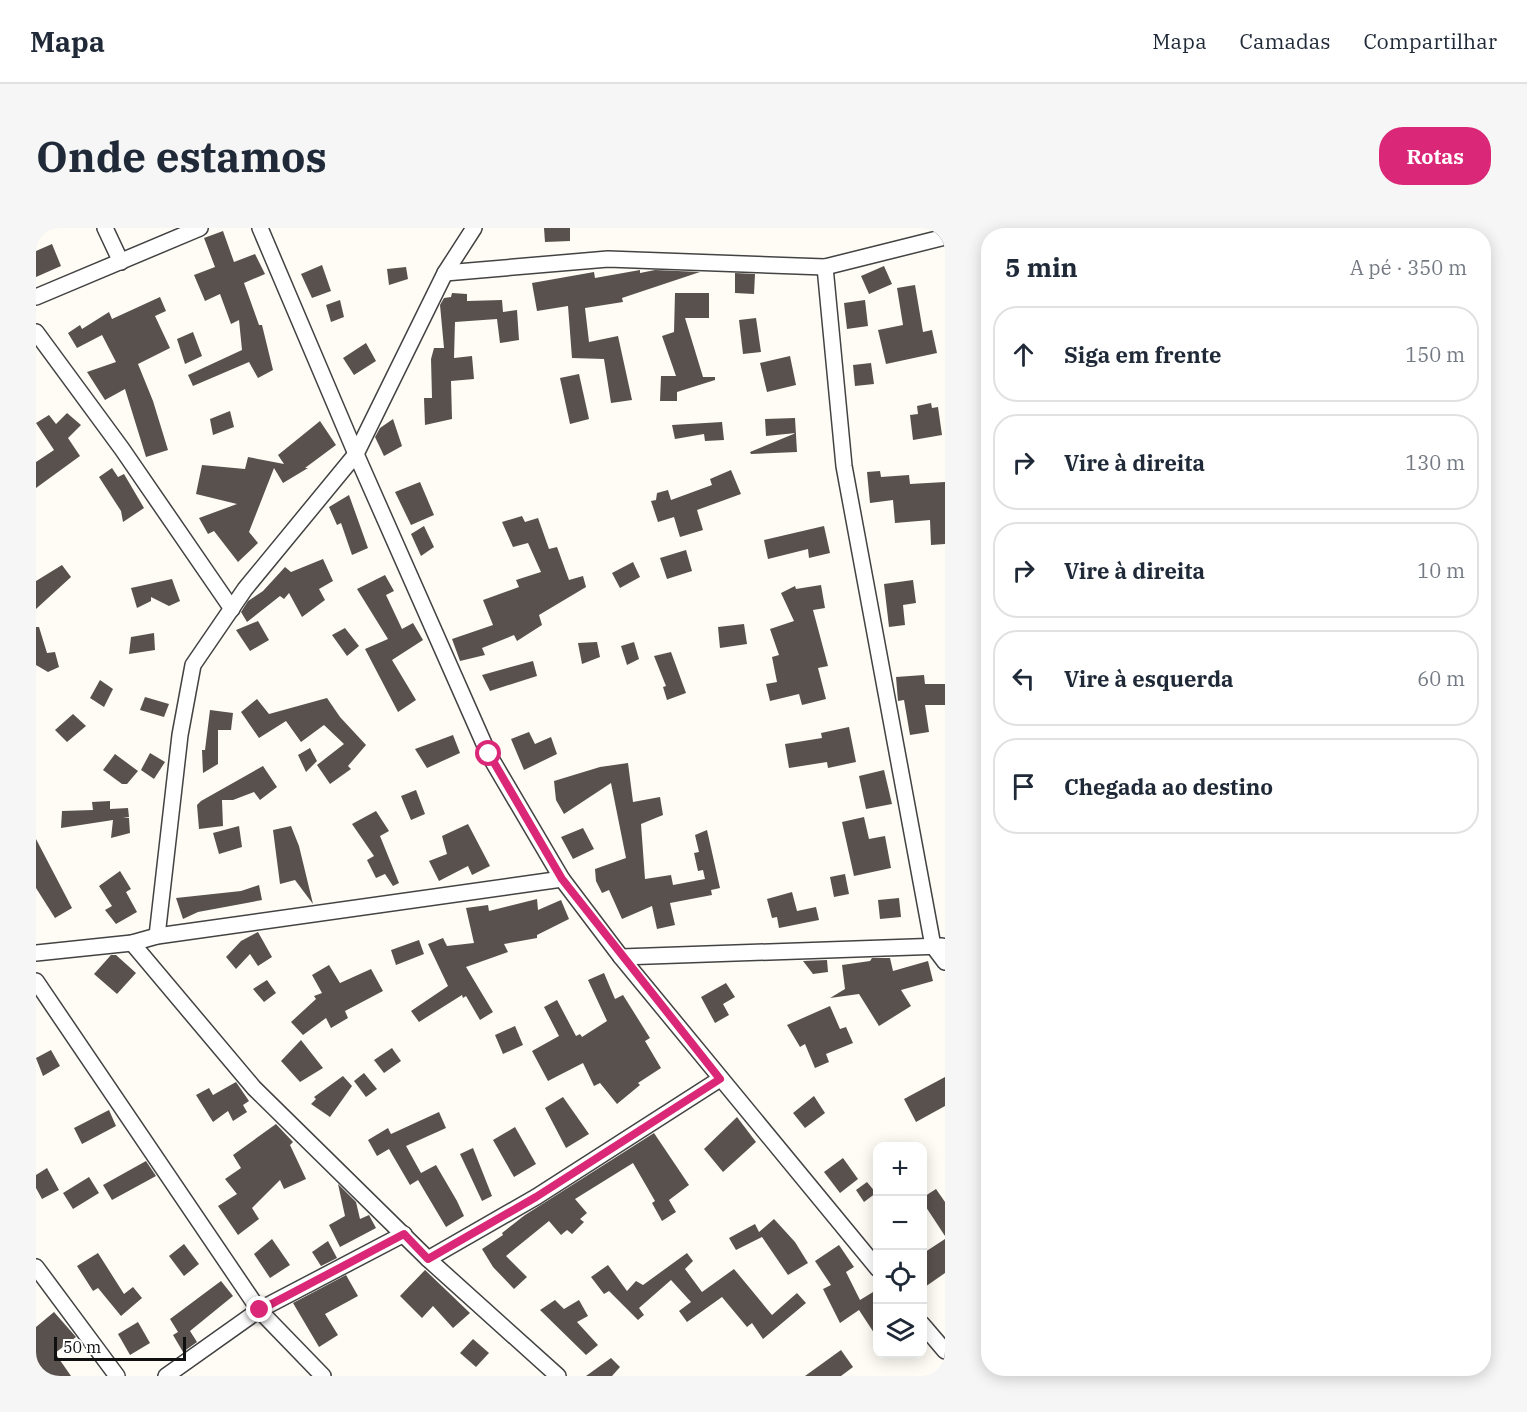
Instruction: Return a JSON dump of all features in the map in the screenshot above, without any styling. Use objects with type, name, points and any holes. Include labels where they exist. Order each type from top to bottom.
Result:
[{"type":"street","points":[[105,228],[121,262]]},
{"type":"street","points":[[37,295],[200,228]]},
{"type":"street","points":[[260,228],[489,754],[562,879],[621,957],[873,1263]]},
{"type":"street","points":[[157,936],[180,735],[193,665],[232,609],[356,453],[446,273],[474,228]]},
{"type":"street","points":[[446,273],[609,260],[825,267],[945,237]]},
{"type":"street","points":[[825,267],[844,466],[939,946],[945,962]]},
{"type":"street","points":[[36,332],[122,449],[232,609]]},
{"type":"street","points":[[36,953],[132,943],[157,936],[562,879]]},
{"type":"street","points":[[132,943],[254,1088],[428,1259],[558,1376]]},
{"type":"street","points":[[621,957],[939,946]]},
{"type":"street","points":[[36,981],[260,1310],[323,1376]]},
{"type":"street","points":[[428,1259],[536,1197],[720,1079]]},
{"type":"street","points":[[166,1376],[260,1310],[404,1234]]},
{"type":"street","points":[[36,1267],[117,1376]]},
{"type":"street","points":[[927,1330],[945,1351]]},
{"type":"building","points":[[544,228],[570,228],[570,241],[545,242]]},
{"type":"building","points":[[223,231],[234,262],[255,254],[265,274],[244,283],[259,325],[262,325],[273,370],[258,378],[249,362],[193,386],[188,375],[242,350],[239,320],[231,324],[220,294],[205,301],[194,275],[215,267],[204,238]]},
{"type":"building","points":[[52,244],[61,266],[36,277],[36,251]]},
{"type":"building","points":[[322,265],[331,291],[312,298],[301,274]]},
{"type":"building","points":[[884,266],[892,284],[869,294],[861,276]]},
{"type":"building","points":[[406,267],[408,279],[389,285],[387,269]]},
{"type":"building","points":[[640,270],[640,273],[655,270],[700,272],[622,298],[623,302],[585,308],[589,342],[618,336],[632,400],[611,403],[604,359],[572,358],[568,306],[537,311],[532,283],[594,272],[595,278]]},
{"type":"building","points":[[735,273],[755,274],[754,294],[735,293]]},
{"type":"building","points":[[915,285],[923,332],[932,330],[937,353],[886,364],[878,330],[903,325],[897,288]]},
{"type":"building","points":[[452,293],[467,294],[467,301],[502,300],[503,312],[517,310],[519,340],[500,343],[497,319],[455,322],[454,358],[472,356],[474,379],[451,381],[452,419],[425,425],[424,398],[432,398],[431,359],[434,348],[444,348],[440,305],[444,298],[451,297]]},
{"type":"building","points":[[675,293],[709,293],[709,318],[685,318],[703,377],[715,377],[715,380],[677,392],[677,401],[660,401],[661,376],[676,376],[662,336],[674,332]]},
{"type":"building","points":[[160,297],[166,311],[155,316],[170,348],[138,364],[153,401],[168,450],[146,457],[125,389],[105,400],[87,372],[116,362],[102,335],[77,348],[68,333],[80,325],[82,329],[109,312],[112,319]]},
{"type":"building","points":[[340,300],[344,317],[331,322],[326,305]]},
{"type":"building","points":[[865,300],[868,326],[847,329],[844,303]]},
{"type":"building","points":[[756,318],[761,352],[743,354],[739,320]]},
{"type":"building","points":[[193,332],[202,356],[185,364],[177,339]]},
{"type":"building","points":[[366,343],[376,361],[354,375],[343,358]]},
{"type":"building","points":[[790,356],[796,385],[767,392],[760,363]]},
{"type":"building","points":[[871,363],[874,384],[855,386],[853,365]]},
{"type":"building","points":[[579,374],[589,419],[570,424],[560,378]]},
{"type":"building","points":[[931,403],[932,408],[938,407],[942,435],[913,440],[910,415],[918,414],[917,406]]},
{"type":"building","points":[[230,411],[234,427],[213,435],[210,419]]},
{"type":"building","points":[[67,413],[81,425],[68,438],[80,456],[36,488],[36,462],[54,450],[36,423],[49,415],[56,424]]},
{"type":"building","points":[[795,418],[796,433],[766,436],[765,419]]},
{"type":"building","points":[[393,419],[402,446],[384,456],[375,437],[380,428]]},
{"type":"building","points":[[320,421],[336,445],[305,468],[308,468],[283,483],[274,468],[249,532],[258,543],[238,562],[214,531],[208,534],[199,518],[237,504],[196,494],[202,465],[245,469],[248,457],[284,464],[278,455]]},
{"type":"building","points":[[722,422],[724,440],[705,441],[704,434],[675,439],[672,425]]},
{"type":"building","points":[[796,433],[797,452],[751,454],[750,452]]},
{"type":"building","points":[[112,468],[118,477],[124,474],[144,508],[123,522],[121,511],[99,477]]},
{"type":"building","points":[[731,470],[741,494],[697,510],[703,530],[680,537],[674,517],[658,522],[651,501],[656,500],[657,493],[668,490],[671,500],[712,485],[710,479]]},
{"type":"building","points":[[880,471],[881,477],[909,475],[910,484],[945,482],[945,544],[931,545],[930,520],[895,523],[893,500],[870,503],[867,472]]},
{"type":"building","points":[[420,482],[434,515],[411,525],[395,492]]},
{"type":"building","points":[[349,495],[368,548],[352,555],[341,523],[337,525],[329,507]]},
{"type":"building","points":[[522,516],[525,522],[538,518],[549,549],[557,547],[569,580],[583,576],[586,587],[539,615],[542,625],[517,641],[514,635],[482,648],[485,655],[460,661],[452,639],[493,625],[483,600],[519,587],[516,580],[541,572],[528,543],[513,547],[502,522]]},
{"type":"building","points":[[424,526],[434,547],[421,556],[411,534]]},
{"type":"building","points":[[824,526],[830,553],[809,558],[808,549],[768,559],[764,540]]},
{"type":"building","points":[[686,550],[692,571],[667,579],[660,558]]},
{"type":"building","points":[[323,559],[333,581],[319,589],[325,600],[302,617],[289,593],[284,599],[280,596],[247,622],[241,612],[248,601],[263,591],[285,567],[291,572]]},
{"type":"building","points":[[633,562],[640,577],[620,588],[612,573]]},
{"type":"building","points":[[62,565],[71,577],[36,609],[36,581]]},
{"type":"building","points":[[385,575],[394,591],[386,595],[402,629],[413,623],[423,640],[392,660],[416,700],[398,712],[365,649],[388,639],[357,589]]},
{"type":"building","points":[[172,579],[180,601],[169,606],[151,597],[151,601],[137,608],[131,588]]},
{"type":"building","points":[[913,580],[916,603],[903,605],[905,625],[889,627],[884,584]]},
{"type":"building","points":[[821,585],[825,608],[813,610],[828,666],[818,668],[826,699],[802,705],[799,694],[770,701],[766,684],[777,682],[772,657],[779,655],[770,629],[794,621],[781,593],[795,586],[796,589]]},
{"type":"building","points":[[258,621],[269,640],[250,651],[236,630]]},
{"type":"building","points":[[744,624],[747,644],[720,648],[718,627]]},
{"type":"building","points":[[36,627],[39,627],[47,653],[55,652],[59,667],[48,672],[36,665]]},
{"type":"building","points":[[345,628],[359,646],[347,656],[332,635]]},
{"type":"building","points":[[154,633],[155,650],[129,654],[131,637]]},
{"type":"building","points":[[597,642],[600,657],[582,664],[578,643]]},
{"type":"building","points":[[634,642],[639,659],[627,665],[621,646]]},
{"type":"building","points":[[671,652],[686,693],[667,700],[663,687],[666,686],[654,656]]},
{"type":"building","points":[[533,661],[537,676],[490,691],[482,675]]},
{"type":"building","points":[[924,675],[925,684],[945,684],[945,705],[925,705],[929,732],[910,735],[904,700],[898,701],[896,677]]},
{"type":"building","points":[[100,680],[113,689],[104,707],[90,698]]},
{"type":"building","points":[[145,697],[169,704],[164,717],[140,710]]},
{"type":"building","points":[[327,698],[340,717],[366,745],[348,766],[351,769],[330,784],[317,765],[344,744],[324,725],[301,742],[286,721],[259,738],[241,712],[257,699],[269,714]]},
{"type":"building","points":[[210,710],[233,713],[231,730],[218,730],[218,764],[203,773],[202,750],[205,750]]},
{"type":"building","points":[[73,714],[86,726],[67,742],[55,730]]},
{"type":"building","points":[[849,727],[856,762],[828,768],[827,762],[789,768],[785,744],[822,738],[821,733]]},
{"type":"building","points":[[529,732],[535,744],[551,737],[557,754],[524,770],[511,739]]},
{"type":"building","points":[[453,735],[460,753],[427,768],[415,749]]},
{"type":"building","points":[[310,748],[317,761],[306,772],[298,755]]},
{"type":"building","points":[[150,753],[165,762],[154,779],[141,770]]},
{"type":"building","points":[[115,754],[138,771],[127,784],[122,784],[103,770]]},
{"type":"building","points":[[628,763],[633,802],[660,797],[663,815],[641,824],[645,879],[671,875],[673,885],[705,879],[703,870],[698,871],[694,853],[699,852],[695,835],[707,830],[720,888],[711,890],[712,895],[670,903],[675,925],[657,929],[652,906],[622,919],[609,890],[602,893],[596,881],[595,869],[626,858],[611,783],[564,814],[556,800],[554,781],[600,767]]},
{"type":"building","points":[[263,766],[277,787],[260,800],[254,792],[233,800],[222,800],[223,826],[199,829],[197,805],[201,801]]},
{"type":"building","points":[[884,770],[892,804],[866,809],[859,776]]},
{"type":"building","points":[[416,790],[425,814],[411,820],[401,796]]},
{"type":"building","points":[[110,801],[110,809],[128,808],[129,817],[123,818],[129,818],[130,833],[111,838],[113,820],[61,828],[62,811],[93,810],[92,802]]},
{"type":"building","points":[[376,811],[389,831],[380,836],[399,883],[393,886],[385,874],[376,878],[367,860],[374,856],[352,824]]},
{"type":"building","points":[[864,817],[869,839],[885,836],[891,868],[854,876],[842,822]]},
{"type":"building","points":[[468,824],[490,866],[472,875],[468,866],[439,881],[429,861],[447,854],[442,836]]},
{"type":"building","points":[[239,826],[242,847],[219,854],[213,833]]},
{"type":"building","points":[[291,826],[299,846],[313,904],[295,880],[280,884],[273,830]]},
{"type":"building","points":[[583,828],[594,849],[573,859],[561,837]]},
{"type":"building","points":[[36,839],[72,908],[55,918],[36,888]]},
{"type":"building","points":[[120,871],[131,889],[126,892],[137,912],[116,924],[105,910],[112,906],[99,886]]},
{"type":"building","points":[[845,874],[849,894],[834,897],[830,877]]},
{"type":"building","points":[[259,885],[262,900],[198,912],[183,919],[176,898],[241,891]]},
{"type":"building","points":[[792,892],[797,911],[816,907],[819,920],[779,928],[777,917],[772,918],[767,899]]},
{"type":"building","points":[[899,898],[901,917],[880,919],[878,900]]},
{"type":"building","points":[[537,899],[538,910],[561,900],[569,919],[537,935],[537,938],[504,944],[508,952],[466,967],[493,1012],[480,1020],[466,996],[463,998],[462,995],[419,1022],[411,1011],[448,986],[428,944],[443,938],[447,946],[474,943],[466,908],[488,905],[489,911]]},
{"type":"building","points":[[258,932],[272,957],[258,966],[250,954],[236,969],[226,957],[241,941]]},
{"type":"building","points":[[419,940],[424,954],[396,965],[391,950]]},
{"type":"building","points":[[111,955],[116,955],[136,973],[117,994],[94,974]]},
{"type":"building","points":[[872,958],[890,958],[893,971],[928,961],[933,981],[901,990],[911,1006],[879,1026],[859,994],[830,998],[845,989],[842,965],[870,961]]},
{"type":"building","points":[[827,960],[828,972],[813,974],[803,961]]},
{"type":"building","points":[[329,965],[340,983],[371,969],[383,991],[345,1011],[348,1018],[331,1028],[326,1018],[303,1035],[291,1022],[316,999],[314,996],[322,993],[312,975]]},
{"type":"building","points":[[604,973],[615,999],[623,995],[650,1038],[645,1041],[661,1068],[638,1083],[640,1085],[617,1104],[600,1083],[594,1086],[583,1063],[548,1081],[532,1051],[559,1036],[544,1007],[557,1000],[576,1036],[580,1034],[582,1037],[607,1021],[588,980]]},
{"type":"building","points":[[267,980],[276,993],[264,1002],[253,989]]},
{"type":"building","points":[[726,983],[735,997],[723,1004],[729,1015],[715,1023],[701,997]]},
{"type":"building","points":[[830,1006],[840,1029],[846,1027],[853,1043],[826,1054],[829,1062],[815,1068],[805,1044],[800,1047],[787,1025]]},
{"type":"building","points":[[515,1026],[523,1045],[503,1054],[495,1035]]},
{"type":"building","points":[[301,1040],[323,1068],[300,1082],[281,1061]]},
{"type":"building","points":[[392,1048],[401,1061],[384,1073],[374,1060]]},
{"type":"building","points":[[51,1050],[60,1066],[43,1076],[36,1058]]},
{"type":"building","points":[[364,1073],[377,1089],[366,1097],[354,1081]]},
{"type":"building","points":[[343,1076],[352,1086],[330,1117],[311,1104],[316,1099],[314,1097]]},
{"type":"building","points":[[945,1077],[945,1106],[916,1122],[904,1099]]},
{"type":"building","points":[[236,1082],[249,1101],[243,1105],[247,1112],[233,1121],[228,1111],[213,1122],[196,1095],[209,1088],[213,1095]]},
{"type":"building","points":[[814,1096],[825,1113],[805,1128],[793,1113]]},
{"type":"building","points":[[563,1097],[589,1134],[566,1148],[545,1108]]},
{"type":"building","points":[[109,1110],[116,1126],[82,1144],[74,1128]]},
{"type":"building","points":[[439,1112],[446,1128],[406,1146],[421,1173],[436,1165],[457,1201],[464,1216],[446,1227],[418,1180],[410,1185],[389,1149],[377,1156],[368,1140],[388,1128],[391,1134]]},
{"type":"building","points":[[737,1117],[756,1142],[723,1172],[704,1149]]},
{"type":"building","points":[[276,1124],[293,1142],[290,1145],[306,1179],[284,1189],[280,1180],[252,1208],[259,1219],[238,1235],[218,1206],[237,1194],[225,1179],[241,1168],[233,1155]]},
{"type":"building","points":[[515,1127],[536,1164],[514,1177],[493,1140]]},
{"type":"building","points":[[654,1133],[689,1185],[669,1200],[676,1212],[662,1221],[652,1203],[655,1201],[633,1163],[575,1199],[587,1213],[580,1219],[584,1222],[572,1234],[567,1230],[561,1235],[549,1221],[506,1256],[527,1277],[514,1289],[493,1267],[482,1249],[503,1235],[502,1233],[525,1215]]},
{"type":"building","points":[[473,1148],[492,1196],[482,1201],[460,1154]]},
{"type":"building","points":[[843,1158],[858,1179],[840,1193],[824,1172]]},
{"type":"building","points":[[146,1161],[156,1176],[112,1200],[103,1185]]},
{"type":"building","points":[[47,1168],[59,1190],[42,1199],[36,1188],[36,1175]]},
{"type":"building","points":[[89,1177],[99,1193],[73,1209],[63,1193]]},
{"type":"building","points":[[867,1182],[873,1189],[873,1195],[864,1202],[856,1190]]},
{"type":"building","points":[[338,1184],[356,1202],[360,1219],[369,1215],[376,1228],[340,1247],[329,1225],[345,1216]]},
{"type":"building","points":[[936,1189],[945,1202],[945,1236],[927,1209],[927,1195]]},
{"type":"building","points":[[774,1219],[795,1242],[808,1263],[788,1275],[762,1237],[736,1250],[729,1238],[755,1224],[759,1232]]},
{"type":"building","points":[[272,1239],[290,1265],[270,1278],[254,1254]]},
{"type":"building","points":[[945,1239],[945,1273],[927,1286],[927,1251]]},
{"type":"building","points":[[328,1241],[337,1258],[321,1266],[312,1252]]},
{"type":"building","points":[[184,1244],[199,1264],[184,1276],[169,1256]]},
{"type":"building","points":[[839,1245],[854,1267],[846,1272],[860,1300],[873,1292],[873,1331],[859,1310],[840,1323],[823,1289],[831,1285],[815,1261]]},
{"type":"building","points":[[98,1253],[124,1294],[133,1287],[142,1298],[121,1316],[98,1288],[93,1291],[77,1266]]},
{"type":"building","points":[[687,1253],[693,1261],[685,1269],[702,1292],[734,1269],[772,1315],[797,1293],[806,1303],[763,1339],[752,1323],[747,1327],[722,1297],[687,1322],[679,1311],[691,1302],[671,1280],[639,1308],[644,1315],[638,1320],[609,1291],[604,1294],[591,1277],[608,1265],[627,1291],[636,1281],[643,1285]]},
{"type":"building","points":[[425,1270],[470,1313],[453,1328],[433,1306],[422,1318],[400,1296]]},
{"type":"building","points":[[346,1275],[358,1296],[325,1314],[338,1335],[319,1347],[293,1303]]},
{"type":"building","points":[[221,1281],[233,1296],[190,1331],[197,1342],[183,1352],[173,1335],[178,1332],[170,1319]]},
{"type":"building","points":[[555,1300],[564,1309],[579,1300],[588,1316],[577,1322],[598,1345],[586,1355],[540,1310]]},
{"type":"building","points":[[54,1312],[76,1337],[55,1353],[71,1376],[46,1376],[36,1363],[36,1327]]},
{"type":"building","points":[[138,1322],[150,1343],[130,1355],[118,1334]]},
{"type":"building","points":[[473,1339],[489,1353],[476,1367],[460,1353]]},
{"type":"building","points":[[841,1350],[853,1367],[841,1376],[805,1376]]},
{"type":"building","points":[[611,1358],[620,1367],[612,1376],[586,1376]]},
{"type":"route","points":[[260,1310],[404,1234],[428,1259],[536,1197],[720,1079],[621,957],[562,879],[489,754]]}]
